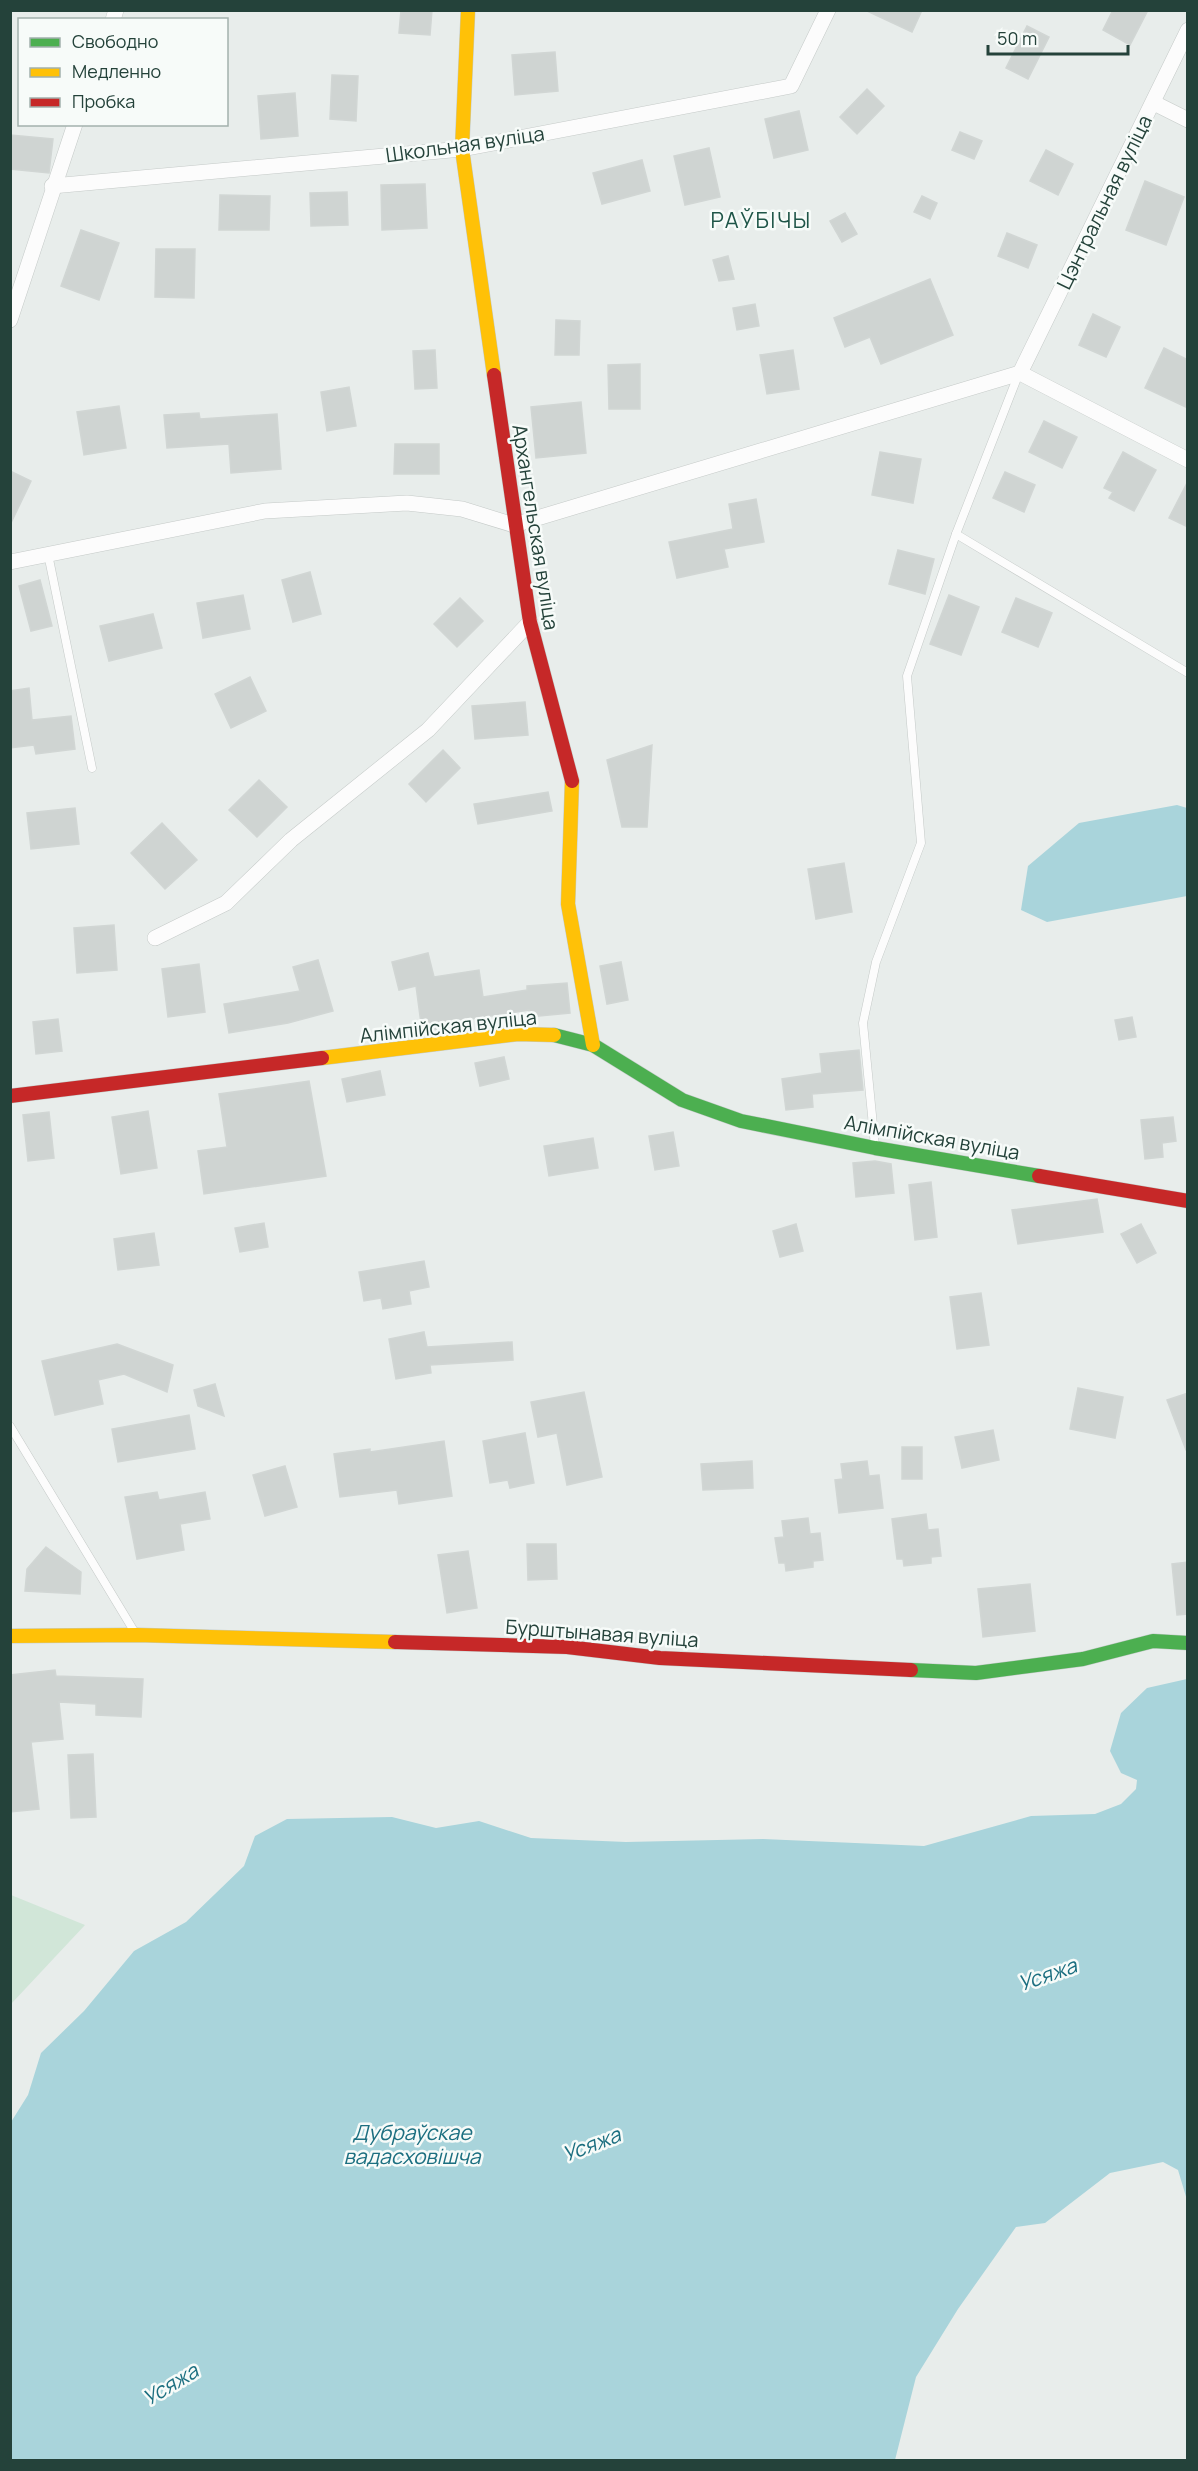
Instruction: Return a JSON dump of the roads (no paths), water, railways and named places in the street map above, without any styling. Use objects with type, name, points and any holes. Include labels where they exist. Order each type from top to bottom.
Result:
[{"type":"street","name":"Архангельская вуліца","points":[[468,10],[462,148],[514,525],[530,622],[573,785],[568,904],[592,1045]]},
{"type":"street","name":"Школьная вуліца","points":[[52,186],[462,148],[791,86],[828,10]]},
{"type":"street","name":"Цэнтральная вуліца","points":[[1020,373],[1188,30]]},
{"type":"street","points":[[1154,103],[1188,120]]},
{"type":"street","points":[[10,320],[52,186],[74,126]]},
{"type":"street","points":[[10,562],[265,511],[406,503],[462,509],[514,525],[1020,373],[1188,460]]},
{"type":"street","points":[[154,938],[226,903],[291,840],[428,730],[530,622]]},
{"type":"street","name":"Алімпійская вуліца","points":[[10,1096],[518,1034],[562,1035],[592,1045],[682,1100],[741,1120],[875,1148],[1188,1201]]},
{"type":"street","name":"Бурштынавая вуліца","points":[[10,1636],[137,1635],[567,1647],[660,1658],[976,1673],[1083,1659],[1153,1641],[1188,1643]]},
{"type":"lane","points":[[875,1148],[863,1023],[876,962],[921,843],[907,676],[956,534],[1020,373]]},
{"type":"lane","points":[[956,534],[1188,673]]},
{"type":"lane","points":[[49,560],[92,768]]},
{"type":"lane","points":[[10,1426],[137,1635]]},
{"type":"water","points":[[1177,805],[1187,808],[1187,896],[1047,922],[1021,910],[1028,866],[1079,823]]},
{"type":"water","name":"Дубраўскае вадасховішча","points":[[1187,1679],[1187,2200],[1178,2170],[1163,2162],[1110,2173],[1045,2223],[1016,2227],[958,2309],[916,2377],[895,2460],[11,2460],[11,2122],[28,2095],[41,2053],[84,2011],[134,1951],[186,1922],[244,1866],[255,1836],[287,1819],[392,1817],[436,1828],[479,1821],[531,1838],[626,1842],[763,1839],[924,1846],[1031,1816],[1095,1814],[1121,1804],[1136,1789],[1137,1780],[1121,1773],[1110,1751],[1121,1713],[1147,1688]]},
{"type":"district","name":"РАЎБІЧЫ","points":[[761,220]]},
{"type":"water label","name":"Усяжа","points":[[1047,1974]]},
{"type":"water label","name":"Усяжа","points":[[591,2144]]},
{"type":"water label","name":"Усяжа","points":[[170,2384]]}]
